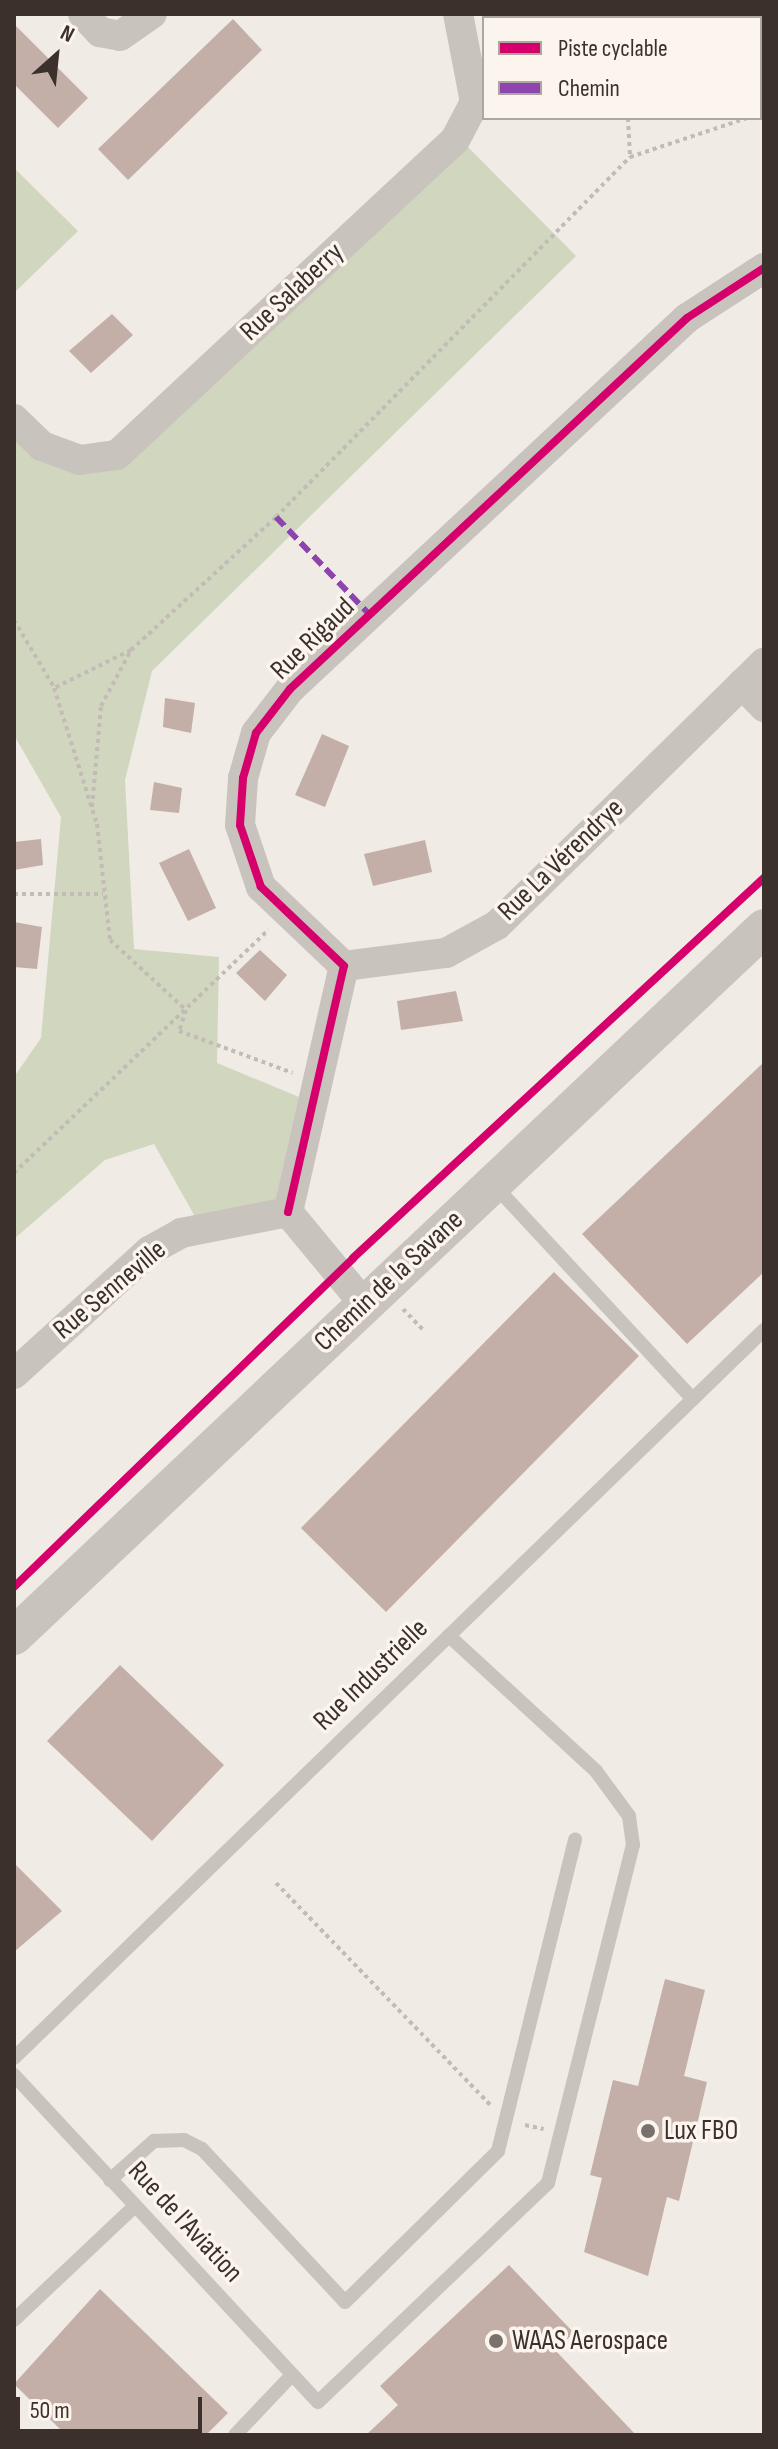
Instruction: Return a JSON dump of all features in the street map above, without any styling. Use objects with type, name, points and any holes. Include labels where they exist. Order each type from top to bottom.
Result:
[{"type":"street","points":[[83,14],[100,32],[120,36],[152,14]]},
{"type":"street","name":"Rue Salaberry","points":[[14,419],[42,446],[80,460],[117,455],[455,140],[475,102],[458,14]]},
{"type":"street","name":"Rue Rigaud","points":[[344,966],[261,887],[240,825],[243,778],[256,733],[290,689],[687,318],[764,268]]},
{"type":"street","name":"Rue La Vérendrye","points":[[344,966],[446,953],[497,925],[764,663]]},
{"type":"street","points":[[742,684],[764,707]]},
{"type":"street","name":"Chemin de la Savane","points":[[14,1636],[380,1302],[493,1183],[764,928]]},
{"type":"street","points":[[344,966],[288,1212],[380,1302]]},
{"type":"street","name":"Rue Senneville","points":[[14,1374],[149,1251],[181,1233],[288,1212]]},
{"type":"lane","points":[[493,1183],[693,1399]]},
{"type":"lane","name":"Rue Industrielle","points":[[14,2058],[764,1330]]},
{"type":"lane","points":[[449,1636],[596,1771],[629,1816],[633,1845],[561,2132]]},
{"type":"lane","points":[[110,2180],[154,2141],[184,2140],[202,2149],[345,2302],[498,2151],[575,1839]]},
{"type":"lane","name":"Rue de l'Aviation","points":[[14,2075],[318,2402],[548,2183],[561,2132]]},
{"type":"lane","points":[[14,2320],[135,2206]]},
{"type":"lane","points":[[235,2435],[291,2376]]},
{"type":"path","points":[[628,120],[630,157]]},
{"type":"path","points":[[54,688],[131,650],[276,517],[630,157],[741,120]]},
{"type":"path","points":[[14,620],[54,688],[92,807],[110,940],[186,1010]]},
{"type":"path","points":[[92,807],[101,706],[131,650]]},
{"type":"path","points":[[14,894],[103,894]]},
{"type":"path","points":[[14,1173],[287,912]]},
{"type":"path","points":[[186,1010],[179,1031],[316,1081]]},
{"type":"path","points":[[380,1302],[422,1329]]},
{"type":"path","points":[[276,1883],[505,2120],[561,2132]]},
{"type":"green space","points":[[468,147],[576,256],[152,671],[125,780],[134,949],[219,957],[217,1063],[299,1097],[272,1215],[197,1220],[154,1144],[105,1160],[14,1239],[14,1077],[41,1038],[61,817],[14,735],[14,430],[124,463]]},
{"type":"green space","points":[[14,168],[78,231],[14,293]]},
{"type":"building","points":[[233,19],[262,50],[128,180],[98,149]]},
{"type":"building","points":[[14,24],[88,98],[58,128],[14,84]]},
{"type":"building","points":[[112,314],[133,335],[91,373],[69,351]]},
{"type":"building","points":[[165,698],[195,703],[191,733],[163,727]]},
{"type":"building","points":[[322,734],[349,746],[325,807],[295,795]]},
{"type":"building","points":[[154,782],[182,788],[179,813],[150,810]]},
{"type":"building","points":[[41,839],[43,865],[14,870],[14,842]]},
{"type":"building","points":[[425,840],[432,872],[373,886],[364,854]]},
{"type":"building","points":[[189,849],[216,908],[188,921],[159,863]]},
{"type":"building","points":[[14,922],[42,927],[37,969],[14,967]]},
{"type":"building","points":[[260,950],[287,975],[265,1001],[236,973]]},
{"type":"building","points":[[456,991],[463,1021],[401,1030],[397,1001]]},
{"type":"building","points":[[764,1062],[764,1272],[687,1344],[582,1234]]},
{"type":"building","points":[[554,1272],[639,1356],[386,1612],[301,1528]]},
{"type":"building","points":[[120,1665],[224,1765],[152,1841],[47,1741]]},
{"type":"building","points":[[14,1863],[62,1911],[14,1952]]},
{"type":"building","name":"Lux FBO","points":[[665,1979],[705,1990],[684,2076],[707,2082],[679,2201],[667,2197],[648,2276],[584,2252],[602,2178],[590,2175],[613,2080],[638,2086]]},
{"type":"building","name":"WAAS Aerospace","points":[[509,2265],[574,2333],[555,2350],[636,2435],[366,2435],[398,2405],[380,2386]]},
{"type":"building","points":[[100,2289],[228,2413],[206,2435],[66,2435],[14,2384]]},
{"type":"marked path","points":[[276,517],[369,614]]},
{"type":"cycle path","points":[[288,1212],[344,966],[261,887],[240,825],[243,778],[256,733],[290,689],[687,318],[764,268]]},
{"type":"cycle path","points":[[14,1587],[353,1258],[764,878]]},
{"type":"place","name":"Lux FBO","points":[[648,2131]]},
{"type":"place","name":"WAAS Aerospace","points":[[496,2341]]}]
